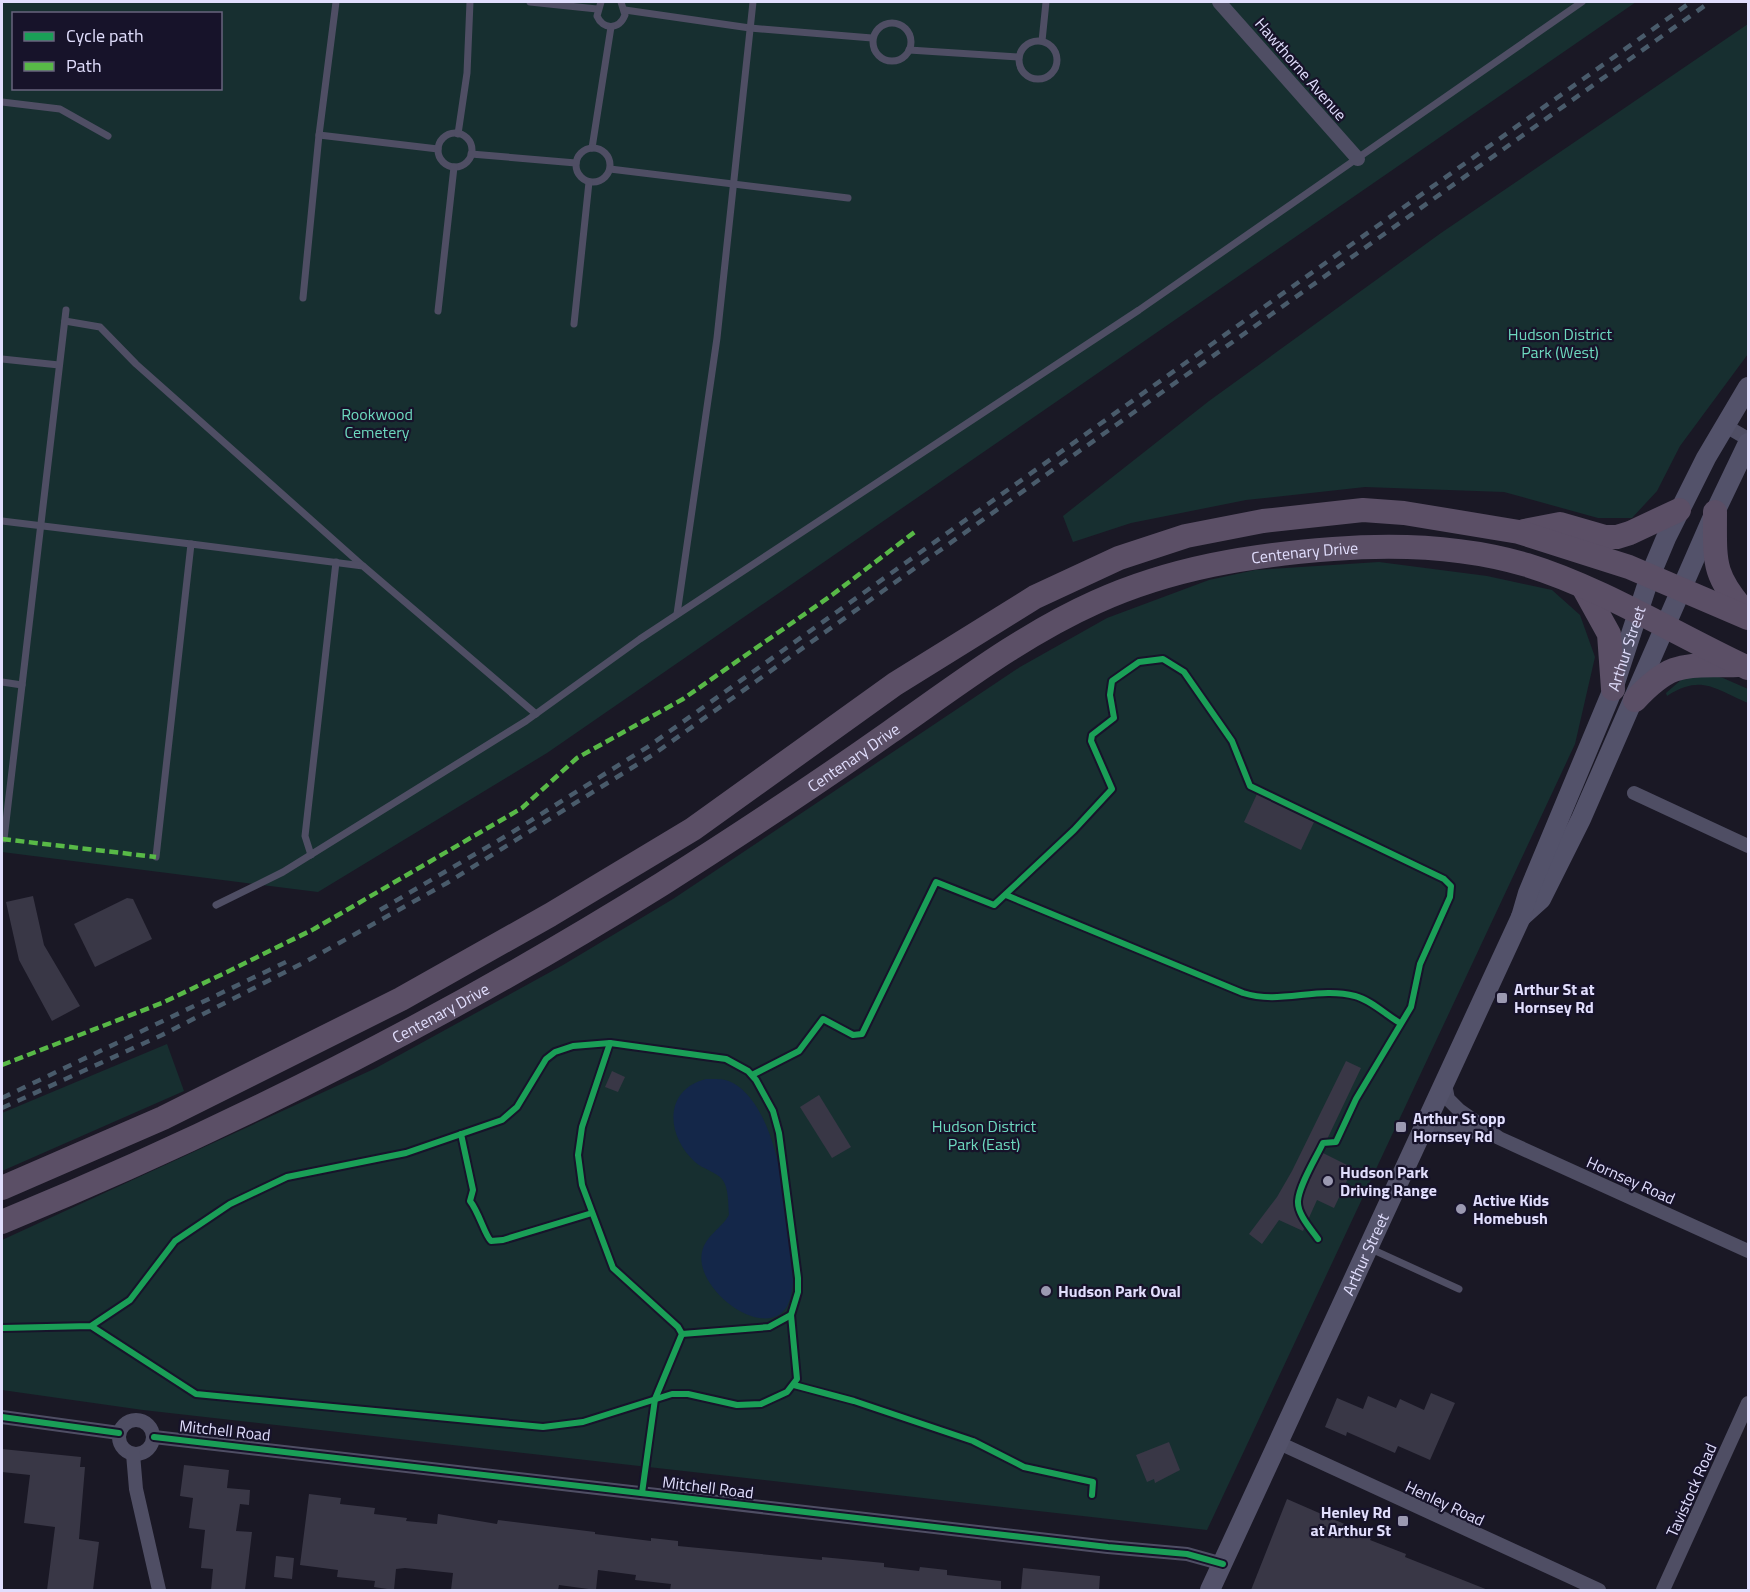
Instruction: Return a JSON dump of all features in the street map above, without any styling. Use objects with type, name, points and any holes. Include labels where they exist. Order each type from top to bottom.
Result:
[{"type":"highway","name":"Centenary Drive","points":[[2,1188],[163,1118],[400,999],[540,921],[693,829],[895,684],[1035,597],[1119,558],[1186,536],[1263,521],[1363,510],[1404,513],[1519,532],[1650,576],[1749,617]]},
{"type":"highway","points":[[1519,532],[1560,524],[1605,537],[1617,537],[1678,510]]},
{"type":"highway","points":[[1715,512],[1716,567],[1729,594],[1749,617]]},
{"type":"highway","name":"Centenary Drive","points":[[2,1222],[219,1126],[468,999],[664,882],[853,758],[989,663],[1045,628],[1096,602],[1145,583],[1208,565],[1269,553],[1358,547],[1483,555],[1524,564],[1582,586],[1745,666]]},
{"type":"highway","points":[[1582,586],[1609,634],[1613,689]]},
{"type":"highway","points":[[1635,700],[1661,674],[1679,668],[1692,665],[1745,666]]},
{"type":"main road","name":"Arthur Street","points":[[1210,1590],[1521,917],[1528,892],[1613,689],[1650,576],[1678,510],[1724,425],[1749,387]]},
{"type":"main road","name":"Arthur Street","points":[[1521,917],[1541,899],[1581,819],[1635,700],[1715,512],[1749,441]]},
{"type":"street","name":"Hawthorne Avenue","points":[[1220,2],[1358,159]]},
{"type":"street","points":[[1724,425],[1749,441]]},
{"type":"street","points":[[1634,793],[1749,846]]},
{"type":"street","name":"Hornsey Road","points":[[1445,1084],[1448,1099],[1459,1110],[1499,1138]]},
{"type":"street","name":"Hornsey Road","points":[[1424,1130],[1451,1126],[1499,1138],[1749,1251]]},
{"type":"street","name":"Tavistock Road","points":[[1664,1590],[1749,1403]]},
{"type":"street","points":[[2,1417],[107,1429],[119,1433]]},
{"type":"street","points":[[119,1433],[129,1421],[140,1420],[150,1426],[154,1437],[147,1450],[133,1454]]},
{"type":"street","points":[[119,1433],[122,1446],[133,1454],[136,1489],[159,1590]]},
{"type":"street","name":"Mitchell Road","points":[[154,1437],[1108,1547],[1187,1554],[1223,1564]]},
{"type":"street","name":"Henley Road","points":[[1279,1443],[1599,1590]]},
{"type":"lane","points":[[303,298],[319,135],[336,2]]},
{"type":"lane","points":[[458,134],[467,73],[472,2]]},
{"type":"lane","points":[[530,2],[599,5],[599,21],[611,27]]},
{"type":"lane","points":[[611,27],[623,20],[625,10],[621,2]]},
{"type":"lane","points":[[677,614],[717,338],[753,2]]},
{"type":"lane","points":[[1042,41],[1046,2]]},
{"type":"lane","points":[[216,905],[283,872],[536,714],[677,614],[1139,310],[1582,2]]},
{"type":"lane","points":[[625,10],[750,28],[872,38]]},
{"type":"lane","points":[[896,23],[908,31],[911,38],[909,50],[900,59],[889,61],[876,53],[872,38],[881,25],[896,23]]},
{"type":"lane","points":[[592,148],[611,27]]},
{"type":"lane","points":[[1042,41],[1049,44],[1057,56],[1055,68],[1047,77],[1029,77],[1020,68],[1019,57],[1029,42],[1042,41]]},
{"type":"lane","points":[[909,50],[1019,57]]},
{"type":"lane","points":[[2,102],[60,110],[108,136]]},
{"type":"lane","points":[[458,134],[468,139],[471,154],[466,163],[454,167],[442,162],[438,149],[447,135],[458,134]]},
{"type":"lane","points":[[319,135],[438,149]]},
{"type":"lane","points":[[592,148],[605,153],[610,169],[604,179],[589,182],[578,172],[576,163],[582,153],[592,148]]},
{"type":"lane","points":[[471,154],[576,163]]},
{"type":"lane","points":[[438,311],[454,167]]},
{"type":"lane","points":[[610,169],[848,198]]},
{"type":"lane","points":[[574,324],[589,182]]},
{"type":"lane","points":[[4,839],[66,310]]},
{"type":"lane","points":[[65,321],[100,327],[136,364],[363,566],[536,714]]},
{"type":"lane","points":[[2,359],[59,365]]},
{"type":"lane","points":[[2,521],[363,566]]},
{"type":"lane","points":[[156,857],[191,544]]},
{"type":"lane","points":[[311,855],[305,836],[336,562]]},
{"type":"lane","points":[[2,682],[22,685]]},
{"type":"lane","points":[[1368,1248],[1459,1290]]},
{"type":"green space","name":"Rookwood Cemetery","points":[[2,2],[1636,2],[547,753],[318,892],[2,852]]},
{"type":"green space","name":"Hudson District Park (West)","points":[[1748,24],[1748,354],[1680,446],[1657,491],[1632,518],[1598,518],[1504,492],[1365,487],[1246,500],[1131,523],[1073,542],[1063,516],[1209,401],[1441,233]]},
{"type":"green space","name":"Hudson District Park (East)","points":[[1379,562],[1487,576],[1552,590],[1580,615],[1595,657],[1575,744],[1207,1530],[143,1410],[2,1390],[2,1240],[376,1068],[563,965],[673,899],[1020,667],[1107,618],[1209,580],[1255,570]]},
{"type":"green space","points":[[1702,673],[1723,678],[1748,689],[1748,703],[1717,689],[1699,685],[1679,689],[1667,696],[1666,693],[1681,680]]},
{"type":"green space","points":[[167,1044],[184,1091],[2,1171],[2,1113]]},
{"type":"water","points":[[706,1079],[730,1081],[750,1097],[763,1119],[773,1145],[786,1204],[793,1282],[788,1305],[775,1317],[762,1318],[747,1315],[732,1306],[719,1295],[702,1266],[704,1246],[729,1215],[727,1191],[724,1182],[719,1177],[695,1162],[685,1151],[678,1140],[673,1115],[682,1093],[692,1085]]},
{"type":"building","points":[[1257,794],[1314,822],[1301,850],[1244,822]]},
{"type":"building","points":[[33,896],[44,945],[80,1006],[52,1021],[19,960],[6,902]]},
{"type":"building","points":[[127,898],[133,899],[152,939],[95,967],[74,924]]},
{"type":"building","points":[[1346,1061],[1361,1068],[1321,1152],[1353,1168],[1334,1208],[1317,1200],[1303,1231],[1279,1220],[1262,1244],[1249,1234],[1277,1197],[1292,1171]]},
{"type":"building","points":[[612,1071],[625,1077],[618,1092],[605,1087]]},
{"type":"building","points":[[819,1095],[851,1147],[832,1158],[800,1107]]},
{"type":"building","points":[[1431,1393],[1455,1403],[1430,1460],[1398,1446],[1395,1453],[1347,1432],[1346,1436],[1325,1427],[1337,1398],[1363,1409],[1368,1396],[1396,1408],[1400,1399],[1424,1410]]},
{"type":"building","points":[[1169,1442],[1180,1470],[1155,1483],[1154,1479],[1147,1482],[1136,1455]]},
{"type":"building","points":[[2,1449],[81,1457],[80,1467],[85,1467],[79,1539],[99,1542],[93,1590],[47,1590],[55,1527],[24,1523],[30,1475],[2,1472]]},
{"type":"building","points":[[184,1465],[229,1470],[227,1488],[250,1490],[249,1505],[240,1504],[236,1531],[252,1532],[245,1590],[211,1590],[213,1569],[201,1568],[205,1530],[189,1528],[193,1498],[180,1496]]},
{"type":"building","points":[[309,1494],[341,1498],[340,1504],[375,1508],[374,1514],[407,1518],[406,1521],[437,1524],[438,1514],[497,1524],[498,1520],[651,1541],[651,1538],[678,1541],[678,1546],[822,1560],[822,1557],[884,1563],[884,1567],[919,1571],[920,1567],[947,1570],[947,1575],[1001,1581],[1001,1590],[670,1590],[671,1584],[635,1580],[636,1575],[598,1570],[596,1590],[559,1585],[558,1590],[451,1590],[453,1573],[405,1568],[396,1569],[394,1590],[374,1587],[375,1581],[337,1577],[338,1570],[300,1565]]},
{"type":"building","points":[[1287,1499],[1372,1536],[1370,1540],[1406,1554],[1405,1557],[1488,1590],[1251,1590]]},
{"type":"building","points":[[276,1556],[294,1558],[292,1579],[274,1577]]},
{"type":"building","points":[[1023,1568],[1100,1576],[1099,1590],[1021,1590]]},
{"type":"railway","points":[[380,910],[511,833],[649,746],[1691,2]]},
{"type":"railway","points":[[2,1108],[162,1035],[305,962],[447,883],[654,754],[1710,2]]},
{"type":"railway","points":[[2,1098],[286,962]]},
{"type":"marked path","points":[[2,1065],[162,1003],[314,929],[522,808],[577,758],[683,699],[832,595],[916,531]]},
{"type":"marked path","points":[[2,839],[156,857]]},
{"type":"cycle path","points":[[752,1075],[799,1051],[823,1019],[853,1035],[862,1034],[936,882],[994,905],[1074,830],[1112,789],[1091,741],[1092,735],[1114,718],[1110,695],[1112,681],[1139,662],[1163,659],[1184,672],[1232,741],[1250,786],[1444,879],[1451,886],[1450,897],[1420,964],[1411,1007],[1356,1099],[1336,1142],[1323,1143],[1301,1187],[1298,1206],[1318,1239]]},
{"type":"cycle path","points":[[1006,895],[1243,993],[1271,997],[1341,993],[1373,1004],[1400,1023]]},
{"type":"cycle path","points":[[610,1043],[582,1127],[578,1155],[582,1185],[613,1268],[678,1327],[682,1334],[655,1399],[642,1493]]},
{"type":"cycle path","points":[[2,1328],[91,1326],[130,1300],[175,1241],[230,1204],[287,1177],[406,1153],[502,1120],[517,1107],[546,1059],[555,1052],[573,1046],[610,1043],[726,1059],[748,1071],[756,1080],[773,1111],[779,1133],[798,1278],[798,1292],[791,1315],[797,1379],[787,1392],[761,1404],[737,1405],[688,1394],[672,1394],[583,1422],[543,1427],[196,1394],[91,1326]]},
{"type":"cycle path","points":[[461,1134],[473,1190],[470,1201],[491,1241],[503,1240],[592,1213]]},
{"type":"cycle path","points":[[682,1334],[769,1327],[791,1315]]},
{"type":"cycle path","points":[[794,1385],[854,1401],[973,1441],[1024,1467],[1093,1482],[1092,1495]]},
{"type":"cycle path","points":[[2,1417],[119,1433]]},
{"type":"cycle path","points":[[154,1437],[1108,1547],[1187,1554],[1223,1564]]},
{"type":"place","name":"Arthur St at Hornsey Rd","points":[[1502,998]]},
{"type":"place","name":"Arthur St opp Hornsey Rd","points":[[1401,1127]]},
{"type":"place","name":"Hudson Park Driving Range","points":[[1328,1181]]},
{"type":"place","name":"Active Kids Homebush","points":[[1461,1209]]},
{"type":"place","name":"Hudson Park Oval","points":[[1046,1291]]},
{"type":"place","name":"Henley Rd at Arthur St","points":[[1403,1521]]}]
